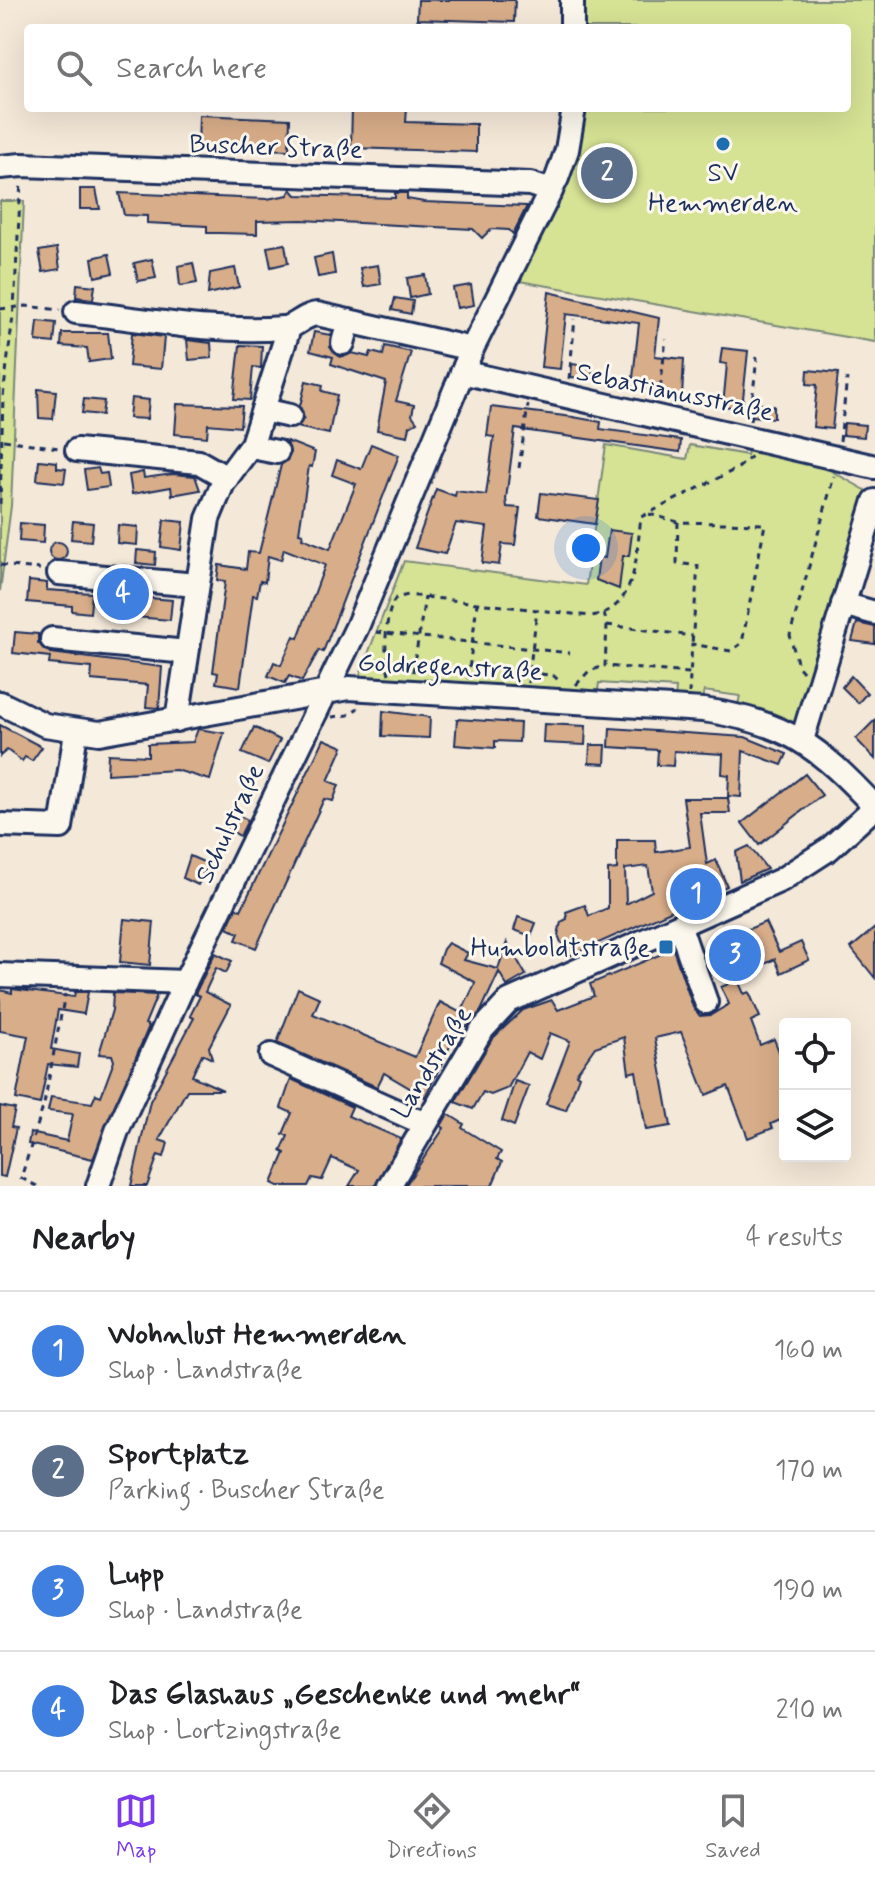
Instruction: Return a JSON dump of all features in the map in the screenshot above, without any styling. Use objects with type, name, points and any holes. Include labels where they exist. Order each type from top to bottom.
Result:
[{"type":"street","points":[[572,0],[572,24]]},
{"type":"street","points":[[328,690],[472,349],[551,191],[567,150],[573,112]]},
{"type":"street","name":"Buscher Straße","points":[[11,166],[514,183],[551,191]]},
{"type":"street","points":[[76,312],[243,329],[289,328],[311,315],[472,349]]},
{"type":"street","points":[[343,343],[349,321]]},
{"type":"street","points":[[177,720],[208,519],[227,478],[251,447],[263,410],[282,379],[289,328]]},
{"type":"street","name":"Sebastianusstraße","points":[[462,372],[753,436],[875,467]]},
{"type":"street","points":[[263,410],[290,416]]},
{"type":"street","points":[[251,447],[277,452]]},
{"type":"street","points":[[77,450],[195,461],[227,478]]},
{"type":"street","points":[[802,740],[875,501]]},
{"type":"street","points":[[59,573],[197,585]]},
{"type":"street","points":[[843,604],[875,613]]},
{"type":"street","points":[[52,639],[187,652]]},
{"type":"street","name":"Goldregenstraße","points":[[0,704],[35,722],[76,732],[112,732],[328,690],[385,683],[686,709],[748,719],[802,740],[829,759],[872,816]]},
{"type":"street","name":"Schulstraße","points":[[98,1186],[117,1131],[185,982],[312,714],[328,690]]},
{"type":"street","points":[[0,825],[61,827],[76,732]]},
{"type":"street","name":"Landstraße","points":[[389,1186],[481,1031],[509,1001],[680,927],[795,872],[872,816]]},
{"type":"street","points":[[680,927],[706,1002]]},
{"type":"street","points":[[0,975],[185,982]]},
{"type":"street","points":[[271,1055],[425,1124]]},
{"type":"path","points":[[0,504],[5,366],[14,308],[11,166]]},
{"type":"path","points":[[0,309],[26,306],[76,312]]},
{"type":"path","points":[[568,396],[575,319]]},
{"type":"path","points":[[657,416],[666,339]]},
{"type":"path","points":[[312,714],[348,715],[385,683],[394,599],[404,595],[590,616],[604,613],[620,602],[630,587],[641,517],[738,468],[753,455],[757,357]]},
{"type":"path","points":[[818,688],[798,666],[790,635],[838,457],[847,378]]},
{"type":"path","points":[[519,468],[530,388]]},
{"type":"path","points":[[2,438],[77,450]]},
{"type":"path","points":[[648,513],[678,522],[765,524],[742,643],[731,651],[692,644]]},
{"type":"path","points":[[678,522],[677,563],[698,566],[686,709]]},
{"type":"path","points":[[0,565],[59,573]]},
{"type":"path","points":[[412,679],[425,597]]},
{"type":"path","points":[[468,682],[477,603]]},
{"type":"path","points":[[527,686],[537,610]]},
{"type":"path","points":[[604,613],[607,625],[605,666]]},
{"type":"path","points":[[607,625],[693,636]]},
{"type":"path","points":[[357,627],[418,637],[570,653]]},
{"type":"path","points":[[573,688],[589,671],[605,666],[690,673]]},
{"type":"path","points":[[529,672],[554,676],[566,689]]},
{"type":"path","points":[[37,1186],[21,1178],[44,1104],[69,978]]},
{"type":"green space","name":"SV Hemmerden","points":[[578,0],[875,0],[875,342],[513,280],[577,112],[851,112],[851,24],[578,24]]},
{"type":"green space","points":[[0,201],[24,201],[11,506],[0,591]]},
{"type":"green space","points":[[606,445],[687,459],[690,445],[747,455],[749,448],[824,467],[867,491],[867,511],[800,726],[737,708],[740,696],[704,691],[701,703],[675,701],[676,688],[599,683],[597,697],[357,682],[404,561],[586,585]]},
{"type":"building","points":[[418,0],[515,0],[514,22],[417,19]]},
{"type":"building","points":[[352,112],[407,112],[406,122],[476,124],[476,152],[351,148]]},
{"type":"building","points":[[199,115],[290,119],[289,150],[198,147]]},
{"type":"building","points":[[80,189],[96,189],[100,209],[80,209]]},
{"type":"building","points":[[291,189],[296,195],[395,198],[395,193],[407,193],[407,199],[424,202],[527,206],[513,234],[509,230],[491,229],[482,238],[473,229],[302,220],[257,221],[257,234],[207,233],[207,226],[147,223],[147,216],[124,215],[119,193],[267,199],[288,195]]},
{"type":"building","points":[[285,244],[288,263],[271,267],[267,247]]},
{"type":"building","points":[[57,248],[60,269],[43,272],[39,251]]},
{"type":"building","points":[[109,254],[113,273],[95,277],[92,258]]},
{"type":"building","points":[[332,254],[335,274],[318,277],[314,258]]},
{"type":"building","points":[[152,259],[156,278],[138,281],[134,263]]},
{"type":"building","points":[[193,263],[197,283],[180,286],[178,266]]},
{"type":"building","points":[[378,265],[381,284],[364,287],[360,268]]},
{"type":"building","points":[[235,268],[239,287],[208,294],[210,273]]},
{"type":"building","points":[[425,275],[428,294],[410,298],[407,278]]},
{"type":"building","points":[[77,284],[95,286],[93,299],[76,297]]},
{"type":"building","points":[[471,285],[474,305],[457,308],[453,288]]},
{"type":"building","points":[[549,292],[659,318],[655,356],[684,359],[682,398],[662,396],[662,391],[632,387],[639,323],[566,314],[560,369],[541,367]]},
{"type":"building","points":[[395,298],[413,301],[411,314],[392,310]]},
{"type":"building","points":[[38,321],[56,323],[54,343],[36,341]]},
{"type":"building","points":[[314,332],[331,335],[330,347],[340,357],[352,353],[369,357],[371,352],[383,355],[385,346],[411,352],[396,401],[414,405],[412,415],[417,422],[410,426],[408,436],[377,430],[386,382],[331,364],[333,357],[310,351]]},
{"type":"building","points":[[62,333],[108,333],[111,359],[89,362],[87,348],[61,346]]},
{"type":"building","points":[[132,333],[164,337],[161,369],[129,366]]},
{"type":"building","points":[[187,340],[211,343],[212,358],[189,360]]},
{"type":"building","points":[[240,345],[262,346],[261,368],[253,367],[250,400],[234,399]]},
{"type":"building","points":[[722,348],[748,351],[742,408],[723,406],[727,364],[720,363]]},
{"type":"building","points":[[572,364],[593,367],[592,379],[571,377]]},
{"type":"building","points":[[808,370],[838,373],[832,429],[813,427],[817,385],[807,384]]},
{"type":"building","points":[[306,381],[323,385],[322,391],[337,395],[329,434],[297,427],[304,418],[300,406]]},
{"type":"building","points":[[38,389],[56,391],[53,419],[39,418]]},
{"type":"building","points":[[131,398],[149,400],[147,419],[129,418]]},
{"type":"building","points":[[84,399],[104,401],[102,415],[82,413]]},
{"type":"building","points":[[754,403],[774,406],[774,418],[752,416]]},
{"type":"building","points":[[177,404],[242,406],[240,427],[208,424],[207,437],[175,434]]},
{"type":"building","points":[[491,407],[573,417],[601,422],[600,429],[681,440],[680,452],[515,429],[506,499],[507,507],[520,508],[515,545],[502,544],[499,565],[482,563],[487,527],[456,523],[445,554],[415,548],[436,489],[455,496],[456,491],[486,495],[494,437],[487,436]]},
{"type":"building","points":[[844,423],[865,425],[864,437],[843,435]]},
{"type":"building","points":[[287,441],[315,452],[312,467],[309,466],[299,533],[303,534],[302,538],[330,549],[356,484],[332,475],[337,460],[361,469],[371,444],[399,455],[323,652],[319,650],[302,681],[289,676],[285,683],[268,676],[274,662],[281,665],[294,636],[298,638],[325,565],[284,549],[281,560],[268,556],[265,582],[260,581],[257,596],[253,595],[240,687],[216,683],[218,673],[213,672],[225,582],[217,580],[219,565],[246,569],[248,552],[259,553],[281,465],[290,455]]},
{"type":"building","points":[[39,460],[57,462],[57,468],[66,469],[64,483],[37,480]]},
{"type":"building","points":[[98,468],[100,474],[107,473],[109,487],[87,490],[84,470]]},
{"type":"building","points":[[143,472],[144,478],[173,474],[195,476],[200,490],[172,495],[171,487],[132,494],[129,475]]},
{"type":"building","points":[[541,493],[599,500],[595,524],[538,516]]},
{"type":"building","points":[[164,520],[184,522],[181,550],[161,547]]},
{"type":"building","points":[[73,521],[93,523],[91,541],[71,539]]},
{"type":"building","points":[[20,523],[44,525],[43,543],[19,541]]},
{"type":"building","points":[[118,525],[138,527],[137,545],[117,543]]},
{"type":"building","points":[[609,530],[632,533],[629,556],[623,556],[619,589],[596,580],[599,557],[605,558]]},
{"type":"building","points":[[58,542],[67,551],[58,560],[49,551]]},
{"type":"building","points":[[137,550],[156,552],[155,565],[136,563]]},
{"type":"building","points":[[29,581],[47,583],[47,590],[92,593],[90,613],[72,611],[72,606],[27,602]]},
{"type":"building","points":[[114,595],[172,600],[170,620],[112,615]]},
{"type":"building","points":[[857,623],[875,627],[875,644],[852,641]]},
{"type":"building","points":[[15,632],[38,634],[38,643],[51,653],[162,667],[159,708],[146,707],[148,685],[91,680],[92,668],[49,664],[50,657],[13,653]]},
{"type":"building","points":[[851,676],[867,693],[858,703],[842,687]]},
{"type":"building","points":[[383,711],[430,717],[429,738],[382,736]]},
{"type":"building","points":[[457,719],[520,723],[519,742],[495,741],[495,748],[455,745]]},
{"type":"building","points":[[875,720],[875,759],[856,739]]},
{"type":"building","points":[[544,724],[586,726],[585,745],[543,743]]},
{"type":"building","points":[[0,725],[42,747],[32,761],[25,757],[22,761],[7,750],[0,756]]},
{"type":"building","points":[[254,727],[280,740],[268,764],[242,753]]},
{"type":"building","points":[[610,728],[745,737],[787,754],[782,765],[743,751],[741,797],[728,796],[729,775],[722,774],[723,754],[674,751],[673,766],[657,765],[658,750],[609,747]]},
{"type":"building","points":[[198,729],[224,733],[210,780],[176,770],[107,774],[108,754],[148,756],[148,744],[193,742]]},
{"type":"building","points":[[324,739],[343,747],[328,781],[339,785],[333,801],[324,799],[256,948],[236,940],[239,933],[227,928],[236,908],[241,910]]},
{"type":"building","points":[[590,745],[606,745],[605,764],[589,763]]},
{"type":"building","points":[[805,774],[822,795],[759,845],[742,823]]},
{"type":"building","points":[[683,798],[728,798],[730,813],[700,813],[707,864],[716,860],[727,886],[567,957],[558,935],[561,922],[567,919],[566,912],[585,905],[589,916],[608,908],[608,870],[617,869],[617,840],[655,840],[656,852],[690,847]],"holes":[[[648,866],[652,891],[626,904],[625,869]]]},
{"type":"building","points":[[229,811],[248,820],[240,836],[223,826]]},
{"type":"building","points":[[749,846],[767,869],[740,881],[736,852]]},
{"type":"building","points":[[190,856],[208,864],[198,885],[183,878]]},
{"type":"building","points":[[518,917],[536,923],[531,936],[514,930]]},
{"type":"building","points":[[124,919],[154,922],[150,965],[120,962]]},
{"type":"building","points":[[765,922],[779,952],[801,942],[809,960],[781,973],[775,959],[765,964],[760,954],[725,969],[718,953],[722,951],[718,942]]},
{"type":"building","points":[[875,928],[875,978],[851,948]]},
{"type":"building","points":[[507,942],[526,975],[507,986],[499,972],[481,1011],[467,1027],[461,1024],[425,1097],[384,1073],[377,1087],[277,1043],[298,988],[320,998],[313,1014],[415,1057],[440,1002],[461,1013],[474,986],[475,982],[438,963],[443,949],[448,943],[468,953],[464,960],[498,969]]},
{"type":"building","points":[[673,949],[693,1007],[700,1016],[711,1015],[729,1004],[721,987],[738,980],[744,994],[749,992],[760,1017],[751,1021],[760,1045],[774,1039],[779,1052],[779,1121],[771,1124],[773,1128],[748,1138],[728,1086],[706,1095],[681,1032],[655,1038],[671,1126],[646,1130],[636,1071],[629,1073],[624,1037],[595,1047],[576,1074],[579,1076],[566,1110],[546,1104],[570,1041],[550,1033],[540,1059],[527,1052],[508,1088],[491,1095],[483,1092],[473,1109],[455,1102],[492,1039],[523,1010],[552,1000],[558,1010],[594,996],[590,984]]},
{"type":"building","points":[[215,953],[232,961],[226,973],[216,968],[205,992],[231,1005],[209,1047],[212,1059],[202,1054],[192,1076],[223,1090],[187,1090],[159,1140],[168,1143],[164,1157],[158,1155],[147,1186],[131,1186],[150,1101],[194,1018],[190,1016],[200,996],[195,994]]},
{"type":"building","points":[[12,989],[74,997],[75,992],[88,992],[84,1014],[58,1010],[51,1049],[79,1054],[77,1067],[48,1064],[40,1104],[16,1099],[28,1036],[0,1031],[0,990],[12,993]]},
{"type":"building","points":[[113,993],[157,995],[145,1024],[149,1026],[93,1159],[28,1144],[30,1133],[67,1141],[73,1114],[48,1111],[51,1097],[92,1103],[96,1094],[101,1096],[114,1061],[112,1055],[99,1054],[112,1010]]},
{"type":"building","points":[[291,1079],[352,1107],[348,1116],[401,1139],[375,1186],[349,1186],[359,1170],[332,1158],[322,1180],[312,1178],[308,1186],[278,1186],[272,1183],[285,1153],[281,1151],[288,1136],[283,1134],[292,1113],[281,1108]]},
{"type":"building","points":[[515,1081],[529,1086],[514,1126],[502,1121]]},
{"type":"building","points":[[0,1106],[15,1109],[11,1127],[16,1128],[5,1177],[0,1176]]},
{"type":"building","points":[[448,1114],[464,1124],[462,1128],[501,1152],[497,1159],[502,1162],[492,1186],[405,1186],[444,1128],[441,1126]]},
{"type":"place","name":"SV Hemmerden","points":[[723,144]]},
{"type":"place","name":"Sportplatz","points":[[607,173]]},
{"type":"place","name":"Das Glashaus „Geschenke und mehr“","points":[[123,594]]},
{"type":"place","name":"Wohnlust Hemmerden","points":[[696,894]]},
{"type":"place","name":"Humboldtstraße","points":[[666,947]]},
{"type":"place","name":"Lupp","points":[[735,955]]}]
